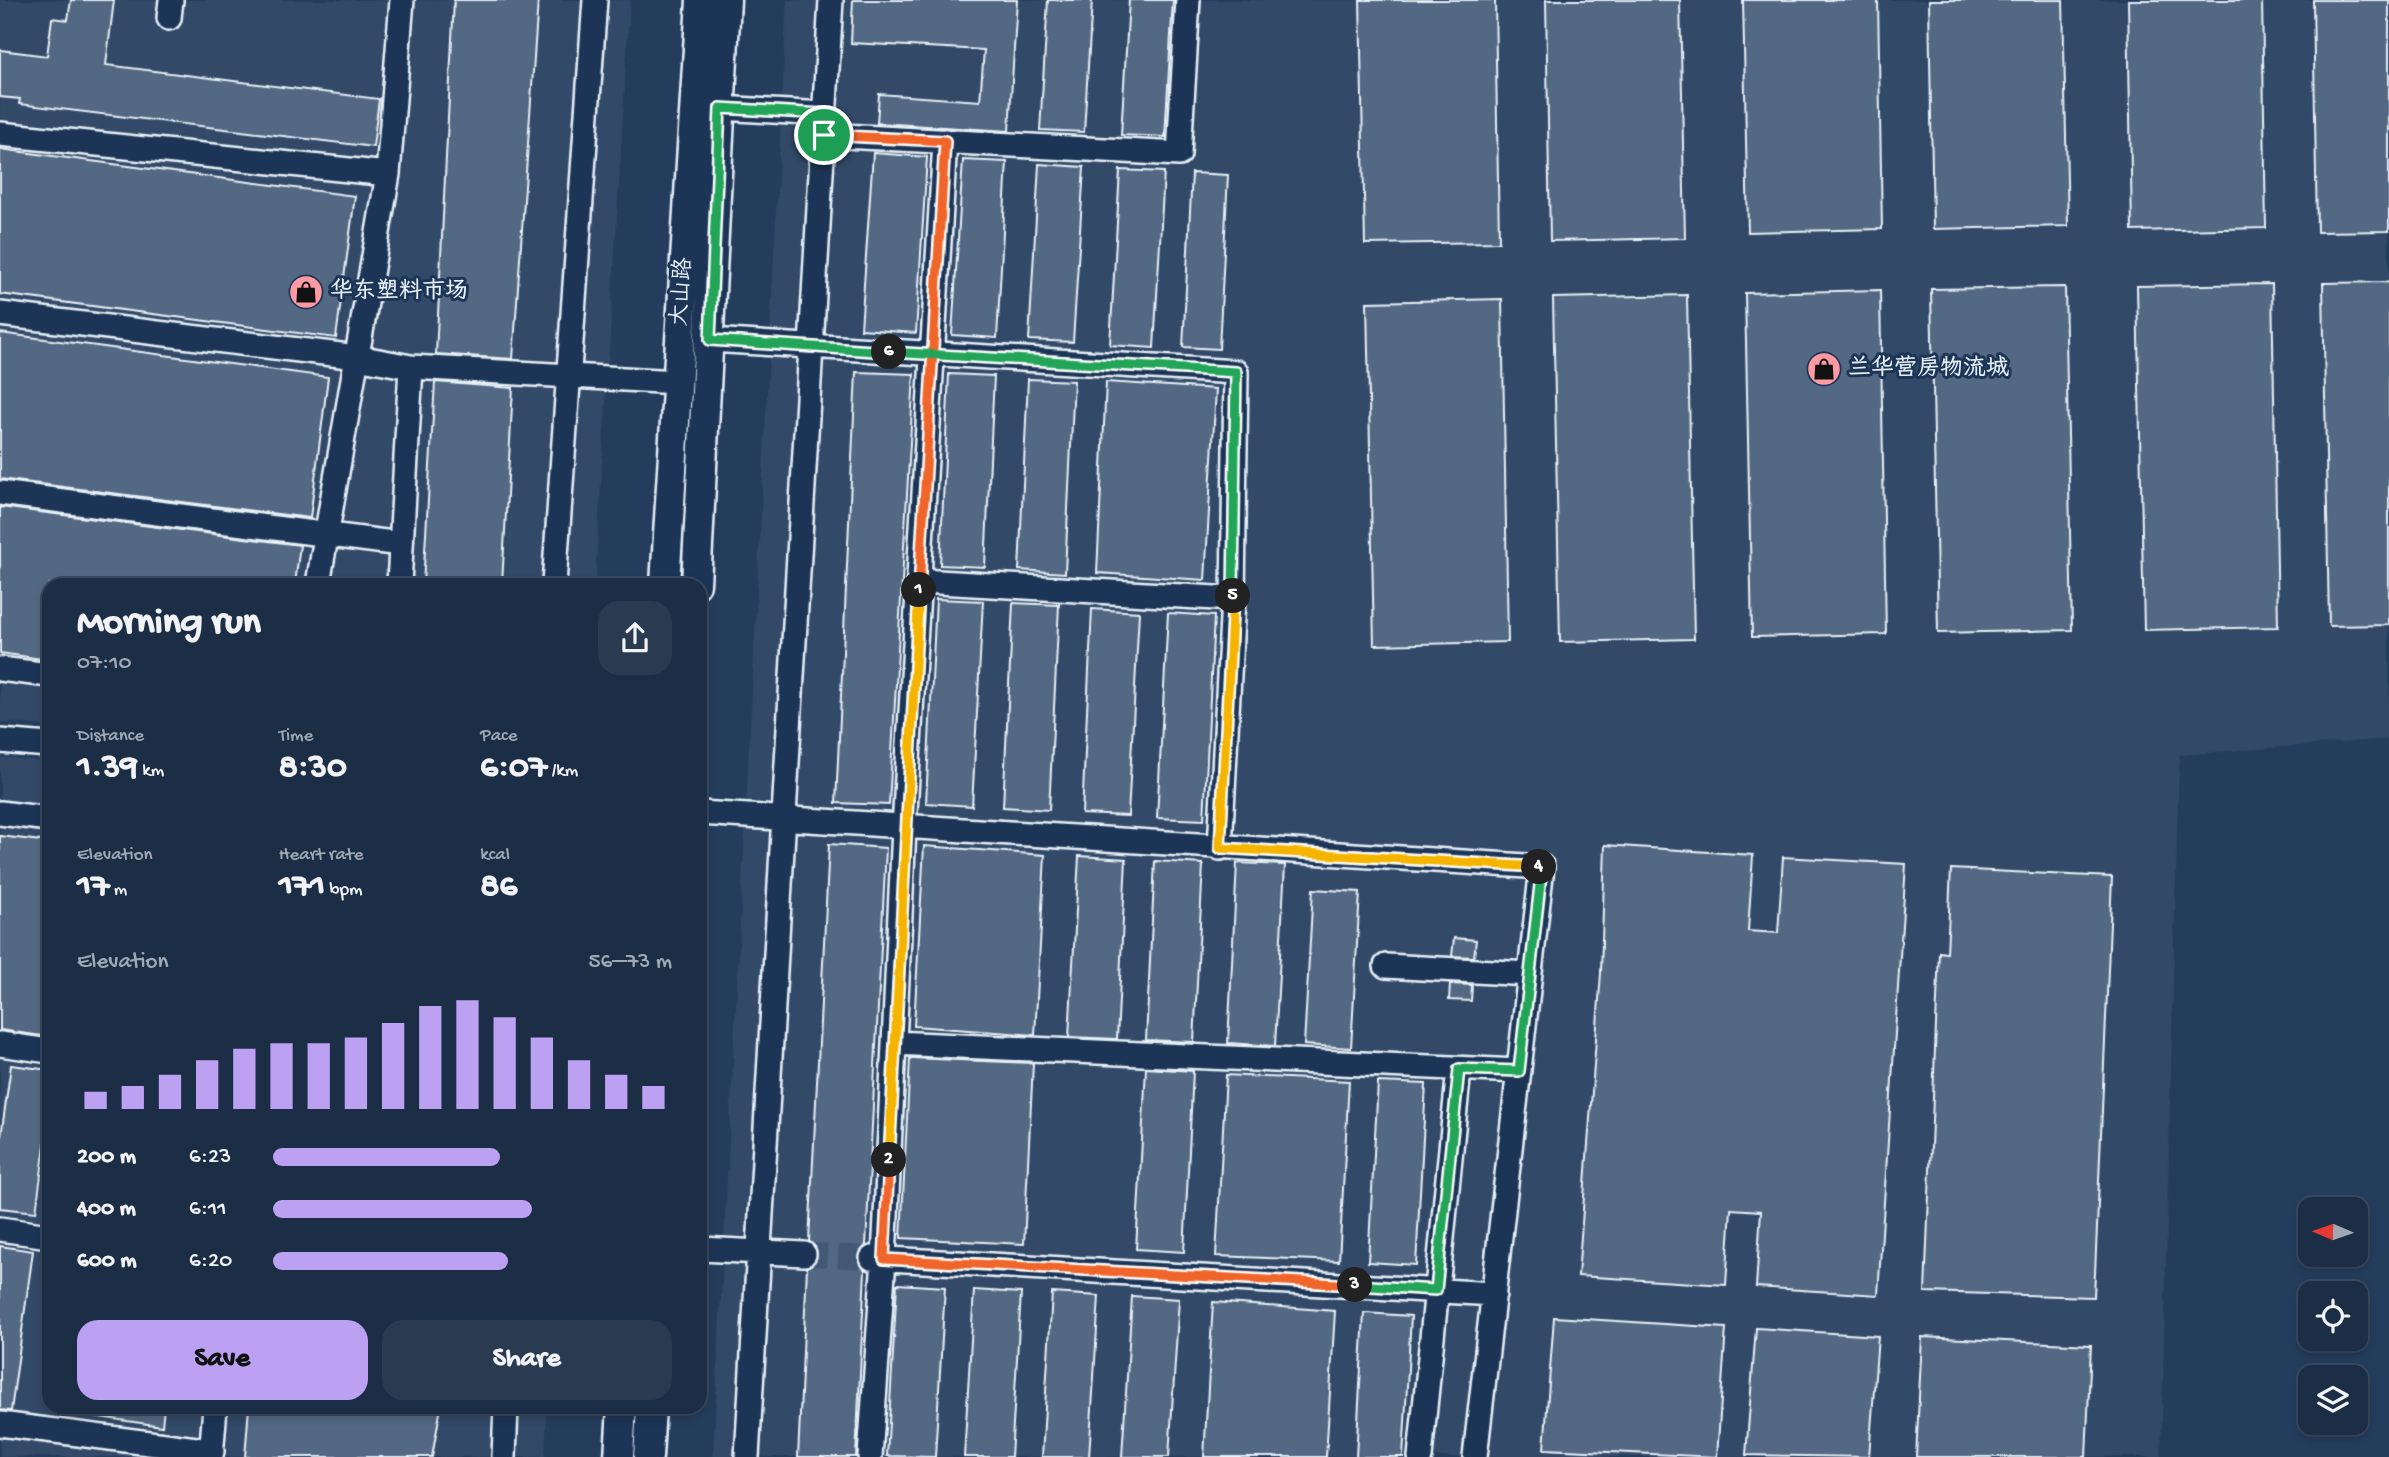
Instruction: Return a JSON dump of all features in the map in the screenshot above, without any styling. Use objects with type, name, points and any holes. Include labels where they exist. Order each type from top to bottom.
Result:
[{"type":"main road","name":"大山路","points":[[665,578],[701,0]]},
{"type":"main road","name":"大山路","points":[[696,578],[726,0]]},
{"type":"main road","points":[[619,1457],[622,1414]]},
{"type":"main road","points":[[648,1457],[651,1414]]},
{"type":"street","points":[[319,578],[388,174],[402,0]]},
{"type":"street","points":[[554,578],[595,0]]},
{"type":"street","points":[[747,1457],[831,0]]},
{"type":"street","points":[[720,108],[945,141],[1180,154],[1188,0]]},
{"type":"street","points":[[0,134],[388,174]]},
{"type":"street","points":[[870,1457],[878,1258],[894,1042],[904,828],[945,141]]},
{"type":"street","points":[[0,314],[357,357],[411,367],[677,382]]},
{"type":"street","points":[[710,340],[1236,372],[1233,599],[1220,848]]},
{"type":"street","points":[[398,578],[411,367]]},
{"type":"street","points":[[0,493],[401,544]]},
{"type":"street","points":[[920,580],[1233,599]]},
{"type":"street","points":[[0,669],[42,674]]},
{"type":"street","points":[[0,741],[42,744]]},
{"type":"street","points":[[0,813],[42,818]]},
{"type":"street","points":[[707,814],[782,821],[1542,867],[1475,1457]]},
{"type":"street","points":[[1386,966],[1529,974]]},
{"type":"street","points":[[894,1042],[1519,1071]]},
{"type":"street","points":[[0,1044],[42,1050]]},
{"type":"street","points":[[1420,1457],[1459,1069]]},
{"type":"street","points":[[0,1229],[42,1235]]},
{"type":"street","points":[[707,1249],[804,1254]]},
{"type":"street","points":[[878,1258],[1494,1294]]},
{"type":"street","points":[[0,1424],[211,1454],[214,1414]]},
{"type":"street","points":[[504,1457],[506,1414]]},
{"type":"shaded area","name":"华东塑料市场","points":[[0,0],[630,0],[595,578],[42,578],[42,725],[0,722]]},
{"type":"shaded area","points":[[787,0],[2389,0],[2389,739],[2179,755],[2161,1457],[713,1457]]},
{"type":"shaded area","points":[[0,757],[42,761],[42,1414],[547,1414],[545,1457],[0,1457]]},
{"type":"building","points":[[71,0],[114,0],[106,65],[379,99],[373,147],[19,104],[20,99],[0,97],[0,50],[47,56],[52,18],[68,20]]},
{"type":"building","points":[[454,0],[538,0],[513,359],[436,354]]},
{"type":"building","points":[[853,0],[1017,0],[1009,131],[877,123],[879,94],[980,101],[984,50],[851,43]]},
{"type":"building","points":[[1048,0],[1092,0],[1084,132],[1040,130]]},
{"type":"building","points":[[1129,0],[1173,0],[1165,137],[1121,135]]},
{"type":"building","points":[[1360,0],[1495,0],[1499,242],[1365,244]]},
{"type":"building","points":[[1546,0],[1680,0],[1685,238],[1550,241]]},
{"type":"building","points":[[1743,0],[1878,0],[1882,229],[1748,232]]},
{"type":"building","points":[[1929,0],[2063,0],[2068,226],[1933,229]]},
{"type":"building","points":[[2128,0],[2262,0],[2266,228],[2132,231]]},
{"type":"building","points":[[2313,0],[2389,0],[2389,231],[2317,232]]},
{"type":"building","points":[[0,149],[355,196],[336,338],[0,294]]},
{"type":"building","points":[[873,153],[927,157],[916,333],[861,329]]},
{"type":"building","points":[[963,160],[1007,162],[997,338],[952,335]]},
{"type":"building","points":[[1039,164],[1084,167],[1073,342],[1029,340]]},
{"type":"building","points":[[1120,170],[1164,172],[1154,348],[1110,345]]},
{"type":"building","points":[[1192,173],[1228,175],[1219,349],[1183,347]]},
{"type":"building","points":[[2389,282],[2389,625],[2329,626],[2323,283]]},
{"type":"building","points":[[2272,284],[2278,627],[2144,630],[2137,286]]},
{"type":"building","points":[[2065,287],[2072,630],[1938,633],[1931,289]]},
{"type":"building","points":[[1880,290],[1886,634],[1752,637],[1745,293]]},
{"type":"building","points":[[1687,295],[1694,639],[1560,642],[1553,298]]},
{"type":"building","points":[[1502,299],[1508,642],[1374,645],[1367,302]]},
{"type":"building","points":[[0,333],[328,377],[310,518],[0,479]]},
{"type":"building","points":[[856,372],[914,374],[889,805],[836,803]]},
{"type":"building","points":[[949,374],[994,376],[985,567],[940,565]]},
{"type":"building","points":[[1028,379],[1074,381],[1065,573],[1019,570]]},
{"type":"building","points":[[435,382],[513,388],[502,578],[423,578]]},
{"type":"building","points":[[1106,382],[1216,389],[1205,580],[1097,573]]},
{"type":"building","points":[[0,507],[300,545],[296,578],[42,578],[42,659],[0,653]]},
{"type":"building","points":[[936,599],[983,601],[972,806],[926,803]]},
{"type":"building","points":[[1013,603],[1059,605],[1049,810],[1003,807]]},
{"type":"building","points":[[1092,609],[1139,612],[1128,816],[1082,814]]},
{"type":"building","points":[[1168,613],[1214,616],[1204,820],[1157,818]]},
{"type":"building","points":[[0,836],[42,841],[42,1036],[0,1030]]},
{"type":"building","points":[[829,844],[886,848],[866,1245],[858,1258],[865,1270],[856,1457],[798,1457],[807,1267],[815,1262],[818,1254],[816,1247],[809,1241]]},
{"type":"building","points":[[1605,845],[1753,855],[1748,931],[1778,933],[1783,857],[1906,864],[1878,1295],[1756,1287],[1761,1211],[1731,1209],[1726,1285],[1578,1276],[1601,973]]},
{"type":"building","points":[[924,846],[1045,855],[1035,1035],[914,1026]]},
{"type":"building","points":[[1079,856],[1126,859],[1117,1039],[1069,1037]]},
{"type":"building","points":[[1155,861],[1203,864],[1194,1042],[1146,1040]]},
{"type":"building","points":[[1237,863],[1285,865],[1275,1046],[1228,1043]]},
{"type":"building","points":[[1951,869],[2112,877],[2094,1297],[1925,1292],[1939,952],[1947,953]]},
{"type":"building","points":[[1313,889],[1360,892],[1351,1048],[1304,1045]]},
{"type":"building","points":[[1454,938],[1476,940],[1474,957],[1452,956]]},
{"type":"building","points":[[1450,984],[1472,985],[1471,1001],[1449,1000]]},
{"type":"building","points":[[910,1058],[1033,1063],[1024,1244],[901,1238]]},
{"type":"building","points":[[11,1065],[42,1069],[42,1167],[36,1212],[0,1208],[0,1144]]},
{"type":"building","points":[[1146,1068],[1193,1071],[1184,1252],[1136,1249]]},
{"type":"building","points":[[1226,1075],[1349,1081],[1339,1261],[1216,1256]]},
{"type":"building","points":[[1378,1082],[1426,1084],[1416,1265],[1368,1262]]},
{"type":"building","points":[[0,1246],[33,1251],[11,1411],[0,1410]]},
{"type":"building","points":[[897,1284],[945,1287],[935,1457],[887,1456]]},
{"type":"building","points":[[974,1290],[1021,1293],[1011,1457],[964,1457]]},
{"type":"building","points":[[1052,1293],[1099,1296],[1089,1457],[1042,1457]]},
{"type":"building","points":[[1132,1296],[1179,1299],[1169,1457],[1122,1457]]},
{"type":"building","points":[[1213,1302],[1335,1311],[1326,1457],[1204,1457]]},
{"type":"building","points":[[1364,1313],[1411,1316],[1403,1457],[1356,1457]]},
{"type":"building","points":[[1554,1317],[1726,1328],[1717,1457],[1544,1449]]},
{"type":"building","points":[[1756,1328],[1878,1336],[1869,1457],[1746,1455]]},
{"type":"building","points":[[1922,1337],[2091,1345],[2086,1457],[1916,1457]]},
{"type":"building","points":[[92,1414],[163,1414],[162,1426]]},
{"type":"building","points":[[248,1414],[440,1414],[432,1457],[245,1457]]},
{"type":"tunnel","points":[[804,1254],[872,1258]]},
{"type":"place","name":"华东塑料市场","points":[[306,292]]},
{"type":"place","name":"兰华营房物流城","points":[[1824,369]]},
{"type":"route","points":[[824,135],[825,114],[720,108],[710,340],[871,351],[932,354],[1236,372],[1233,599],[1220,848],[1542,867],[1519,1071],[1459,1069],[1436,1290],[884,1259],[904,828],[920,580],[932,354],[945,141],[824,135]]}]
